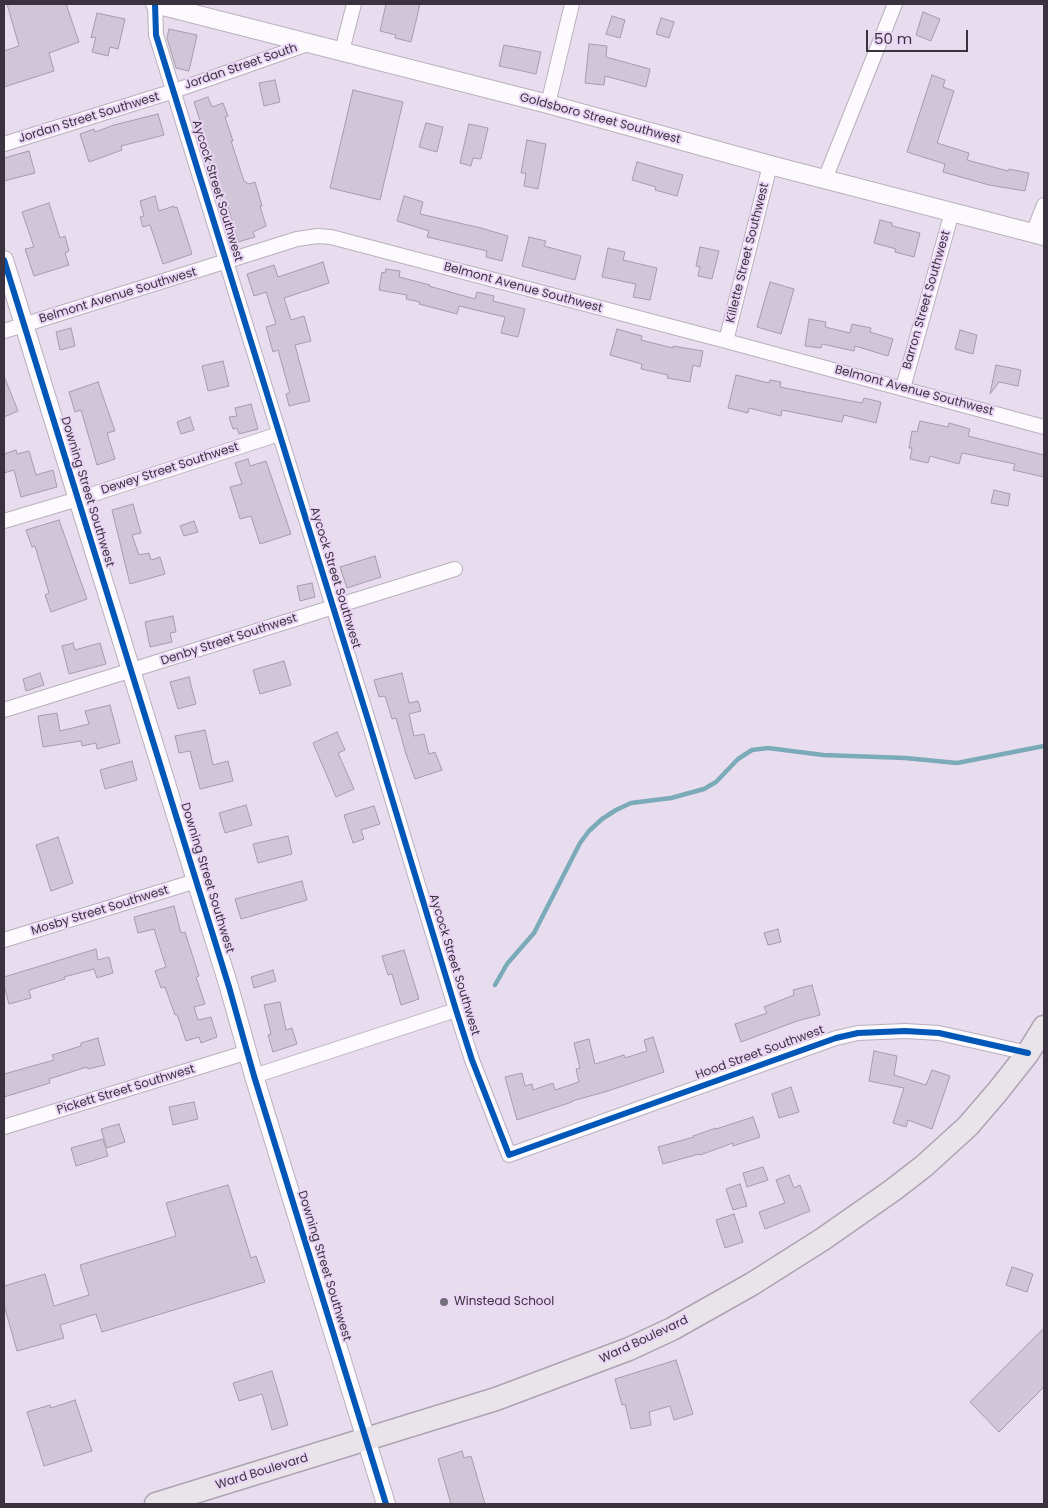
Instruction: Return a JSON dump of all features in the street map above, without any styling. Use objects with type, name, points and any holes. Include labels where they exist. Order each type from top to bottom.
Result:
[{"type":"main road","name":"Ward Boulevard","points":[[156,1504],[496,1399],[629,1349],[672,1329],[752,1284],[823,1239],[924,1166],[968,1126],[1028,1053],[1044,1027]]},
{"type":"street","name":"Goldsboro Street Southwest","points":[[155,4],[548,104],[770,165],[1039,235]]},
{"type":"street","name":"Aycock Street Southwest","points":[[155,4],[156,35],[456,1010],[472,1060],[509,1156]]},
{"type":"street","points":[[342,52],[354,4]]},
{"type":"street","points":[[548,104],[572,4]]},
{"type":"street","points":[[825,178],[895,4]]},
{"type":"street","name":"Jordan Street South","points":[[174,91],[308,44]]},
{"type":"street","name":"Jordan Street Southwest","points":[[4,144],[174,91]]},
{"type":"street","name":"Killette Street Southwest","points":[[726,341],[770,165]]},
{"type":"street","points":[[1039,235],[1044,205]]},
{"type":"street","name":"Barron Street Southwest","points":[[903,388],[952,212]]},
{"type":"street","name":"Belmont Avenue Southwest","points":[[4,331],[297,239],[318,236],[726,341],[1044,427]]},
{"type":"street","name":"Downing Street Southwest","points":[[4,260],[229,987],[254,1076],[386,1504]]},
{"type":"street","name":"Dewey Street Southwest","points":[[4,521],[279,434]]},
{"type":"street","name":"Denby Street Southwest","points":[[4,710],[455,569]]},
{"type":"street","name":"Mosby Street Southwest","points":[[4,940],[196,881]]},
{"type":"street","points":[[254,1076],[456,1010]]},
{"type":"street","name":"Hood Street Southwest","points":[[509,1156],[836,1038],[858,1033],[904,1031],[939,1033],[1028,1053]]},
{"type":"street","name":"Pickett Street Southwest","points":[[4,1127],[248,1052]]},
{"type":"building","points":[[7,4],[66,4],[79,42],[49,53],[54,71],[4,87],[4,51],[19,46]]},
{"type":"building","points":[[386,4],[420,4],[411,42],[395,38],[396,35],[380,31]]},
{"type":"building","points":[[923,12],[940,19],[931,41],[916,35]]},
{"type":"building","points":[[97,13],[125,19],[118,49],[110,47],[108,56],[92,52],[96,37],[91,38]]},
{"type":"building","points":[[612,16],[625,20],[620,38],[606,34]]},
{"type":"building","points":[[661,18],[674,22],[669,38],[656,34]]},
{"type":"building","points":[[169,29],[197,35],[189,71],[176,68],[167,38]]},
{"type":"building","points":[[589,44],[607,46],[606,57],[650,69],[646,87],[605,76],[604,85],[585,83]]},
{"type":"building","points":[[504,45],[541,52],[536,74],[499,66]]},
{"type":"building","points":[[932,75],[945,80],[943,87],[954,91],[937,143],[969,153],[967,160],[1008,171],[1009,169],[1029,173],[1025,191],[989,185],[943,172],[945,164],[907,152]]},
{"type":"building","points":[[275,80],[280,102],[264,106],[259,83]]},
{"type":"building","points":[[353,90],[403,102],[380,200],[330,188]]},
{"type":"building","points":[[208,97],[212,107],[223,103],[228,116],[225,117],[233,141],[231,141],[244,181],[249,184],[255,182],[262,206],[260,206],[266,226],[253,232],[255,237],[238,242],[228,207],[223,208],[200,131],[203,130],[194,102]]},
{"type":"building","points":[[158,114],[164,135],[121,146],[122,150],[89,162],[80,134],[94,129],[95,132],[114,125]]},
{"type":"building","points":[[426,123],[443,127],[437,152],[419,147]]},
{"type":"building","points":[[469,124],[488,128],[481,159],[473,158],[471,166],[460,163]]},
{"type":"building","points":[[527,140],[546,144],[538,189],[524,186],[526,173],[521,173]]},
{"type":"building","points":[[29,151],[35,173],[4,181],[4,158]]},
{"type":"building","points":[[637,162],[683,175],[677,196],[655,190],[656,187],[632,180]]},
{"type":"building","points":[[155,196],[159,211],[174,206],[174,208],[177,207],[192,254],[163,264],[150,225],[143,227],[140,217],[144,216],[140,201]]},
{"type":"building","points":[[404,196],[423,202],[420,214],[508,236],[502,261],[486,257],[487,251],[427,237],[429,231],[397,221]]},
{"type":"building","points":[[49,203],[60,238],[65,236],[69,251],[65,253],[69,265],[34,276],[25,249],[34,247],[22,212]]},
{"type":"building","points":[[880,220],[892,223],[892,226],[920,233],[914,257],[895,252],[896,249],[874,243]]},
{"type":"building","points":[[529,237],[546,241],[544,246],[581,256],[575,280],[522,266]]},
{"type":"building","points":[[700,247],[719,251],[712,279],[698,276],[700,267],[696,266]]},
{"type":"building","points":[[608,248],[625,252],[623,260],[657,268],[650,300],[633,297],[636,284],[602,277]]},
{"type":"building","points":[[323,262],[329,283],[284,298],[291,320],[304,316],[311,341],[295,345],[310,401],[289,406],[286,394],[290,393],[278,350],[273,352],[266,327],[276,324],[266,292],[254,296],[247,274],[274,265],[278,277]]},
{"type":"building","points":[[386,269],[400,271],[399,277],[429,286],[475,299],[477,292],[494,296],[493,301],[525,309],[518,337],[501,333],[505,317],[459,306],[457,314],[419,304],[420,302],[406,299],[407,295],[379,290],[382,272],[385,273]]},
{"type":"building","points":[[770,282],[794,289],[781,334],[757,327]]},
{"type":"building","points":[[809,319],[826,322],[825,327],[850,333],[852,324],[871,328],[870,332],[893,339],[888,356],[855,346],[854,351],[822,344],[821,348],[805,346]]},
{"type":"building","points":[[71,328],[75,346],[60,350],[56,332]]},
{"type":"building","points":[[617,329],[642,336],[641,340],[673,348],[673,346],[703,351],[700,367],[693,365],[690,382],[667,378],[668,375],[641,369],[642,364],[610,355]]},
{"type":"building","points":[[960,330],[977,335],[973,354],[955,349]]},
{"type":"building","points":[[223,361],[229,386],[208,391],[202,366]]},
{"type":"building","points":[[996,365],[1021,370],[1018,386],[999,382],[990,394]]},
{"type":"building","points":[[736,375],[769,383],[770,380],[781,382],[780,387],[862,403],[864,398],[881,402],[876,423],[844,415],[842,422],[782,410],[781,416],[749,408],[748,413],[728,408]]},
{"type":"building","points":[[4,376],[18,411],[4,417]]},
{"type":"building","points":[[98,382],[115,431],[107,433],[115,459],[97,465],[81,410],[75,412],[69,392]]},
{"type":"building","points":[[251,404],[258,429],[239,434],[237,428],[233,429],[229,417],[237,416],[235,408]]},
{"type":"building","points":[[190,417],[194,430],[181,434],[177,422]]},
{"type":"building","points":[[920,421],[948,427],[949,423],[970,429],[968,436],[1044,455],[1044,477],[1013,470],[1015,464],[962,453],[959,464],[930,456],[928,463],[910,459],[912,448],[909,448],[912,431],[917,432]]},
{"type":"building","points":[[16,450],[17,454],[29,451],[36,475],[53,470],[57,487],[21,497],[14,470],[4,473],[4,454]]},
{"type":"building","points":[[248,459],[250,466],[266,461],[291,534],[260,544],[251,516],[240,519],[230,487],[242,484],[235,463]]},
{"type":"building","points":[[994,490],[1010,494],[1008,506],[991,503]]},
{"type":"building","points":[[133,504],[141,533],[132,535],[139,555],[149,553],[151,560],[160,557],[165,574],[130,584],[112,510]]},
{"type":"building","points":[[59,520],[87,599],[51,612],[45,595],[49,593],[35,546],[32,547],[26,530]]},
{"type":"building","points":[[194,521],[198,532],[184,536],[180,526]]},
{"type":"building","points":[[375,556],[381,577],[347,588],[340,567]]},
{"type":"building","points":[[312,583],[315,597],[300,601],[297,586]]},
{"type":"building","points":[[173,616],[176,632],[170,633],[172,642],[150,647],[145,622]]},
{"type":"building","points":[[73,643],[75,650],[100,643],[106,664],[69,674],[62,646]]},
{"type":"building","points":[[284,661],[291,685],[260,694],[253,670]]},
{"type":"building","points":[[40,673],[44,685],[26,691],[23,679]]},
{"type":"building","points":[[402,673],[409,703],[418,701],[421,711],[409,714],[414,736],[424,734],[429,754],[435,752],[442,770],[415,779],[396,718],[392,719],[385,696],[379,697],[374,680]]},
{"type":"building","points":[[189,677],[196,704],[178,709],[170,682]]},
{"type":"building","points":[[110,705],[120,743],[97,749],[96,743],[82,746],[81,741],[43,747],[38,716],[57,713],[60,731],[89,724],[85,711]]},
{"type":"building","points":[[205,730],[213,765],[228,761],[233,781],[200,789],[190,751],[179,753],[175,736]]},
{"type":"building","points":[[337,732],[345,750],[338,753],[354,789],[336,797],[313,743]]},
{"type":"building","points":[[132,761],[137,780],[105,789],[100,770]]},
{"type":"building","points":[[246,805],[252,825],[225,833],[219,813]]},
{"type":"building","points":[[374,806],[380,824],[361,830],[364,839],[353,843],[344,815]]},
{"type":"building","points":[[288,836],[292,854],[258,863],[253,844]]},
{"type":"building","points":[[58,837],[73,883],[51,891],[36,845]]},
{"type":"building","points":[[302,881],[307,900],[241,919],[235,899]]},
{"type":"building","points":[[174,906],[181,933],[185,932],[199,976],[196,977],[205,1004],[194,1007],[198,1020],[211,1017],[217,1037],[201,1043],[199,1037],[186,1041],[177,1014],[175,1015],[165,987],[161,988],[155,971],[166,967],[154,929],[138,933],[134,917]]},
{"type":"building","points":[[778,929],[781,942],[768,945],[764,933]]},
{"type":"building","points":[[96,949],[98,960],[109,957],[113,973],[97,978],[94,969],[64,977],[65,979],[29,990],[31,998],[9,1004],[4,986],[4,977]]},
{"type":"building","points":[[404,950],[419,999],[401,1005],[392,974],[388,975],[382,956]]},
{"type":"building","points":[[273,970],[276,981],[254,988],[251,977]]},
{"type":"building","points":[[812,985],[820,1015],[797,1021],[741,1042],[735,1024],[767,1013],[764,1007],[794,995],[793,990]]},
{"type":"building","points":[[280,1002],[286,1030],[292,1028],[297,1044],[273,1052],[268,1035],[271,1034],[264,1005]]},
{"type":"building","points":[[653,1037],[664,1072],[517,1120],[505,1077],[522,1073],[525,1086],[532,1084],[533,1090],[553,1083],[555,1090],[579,1082],[576,1069],[580,1068],[574,1043],[589,1039],[595,1064],[624,1055],[625,1058],[647,1051],[644,1040]]},
{"type":"building","points":[[98,1038],[105,1065],[88,1069],[87,1067],[49,1079],[50,1083],[4,1097],[4,1074],[54,1060],[52,1055],[81,1046],[81,1043]]},
{"type":"building","points":[[874,1051],[897,1056],[894,1075],[926,1085],[932,1070],[950,1076],[932,1129],[908,1120],[906,1127],[893,1123],[904,1088],[869,1081]]},
{"type":"building","points":[[791,1087],[799,1112],[779,1118],[772,1094]]},
{"type":"building","points":[[194,1102],[198,1119],[173,1125],[169,1107]]},
{"type":"building","points":[[753,1117],[760,1137],[663,1164],[658,1147]]},
{"type":"building","points":[[119,1124],[125,1142],[107,1148],[101,1129]]},
{"type":"building","points":[[103,1139],[108,1156],[76,1166],[71,1148]]},
{"type":"building","points":[[763,1167],[768,1180],[747,1187],[743,1173]]},
{"type":"building","points":[[789,1175],[794,1188],[800,1185],[810,1211],[765,1229],[759,1212],[785,1203],[776,1180]]},
{"type":"building","points":[[740,1184],[747,1206],[733,1210],[726,1189]]},
{"type":"building","points":[[228,1185],[251,1258],[256,1256],[265,1282],[102,1332],[96,1314],[60,1325],[64,1338],[17,1351],[4,1305],[4,1286],[45,1274],[54,1306],[89,1295],[80,1265],[176,1236],[166,1203]]},
{"type":"building","points":[[734,1214],[743,1242],[725,1248],[716,1220]]},
{"type":"building","points":[[1012,1267],[1033,1274],[1027,1292],[1006,1285]]},
{"type":"building","points":[[1044,1328],[1044,1387],[999,1432],[970,1402]]},
{"type":"building","points":[[676,1360],[693,1414],[674,1420],[670,1406],[649,1412],[651,1425],[631,1429],[625,1404],[622,1405],[615,1379]]},
{"type":"building","points":[[272,1371],[288,1425],[272,1430],[262,1394],[239,1401],[233,1383]]},
{"type":"building","points":[[75,1400],[92,1451],[44,1466],[27,1412],[50,1405],[51,1408]]},
{"type":"building","points":[[462,1451],[464,1458],[471,1456],[485,1504],[451,1504],[438,1459]]},
{"type":"waterway","points":[[495,985],[507,964],[534,933],[580,843],[602,819],[631,803],[671,798],[704,789],[716,782],[738,759],[752,750],[768,748],[823,755],[905,758],[957,763],[1044,746]]},
{"type":"cycle path","points":[[155,4],[156,35],[456,1010],[472,1060],[509,1155],[836,1038],[858,1033],[905,1031],[939,1033],[1028,1053]]},
{"type":"cycle path","points":[[4,260],[229,987],[254,1076],[386,1504]]},
{"type":"place","name":"Winstead School","points":[[444,1302]]}]
